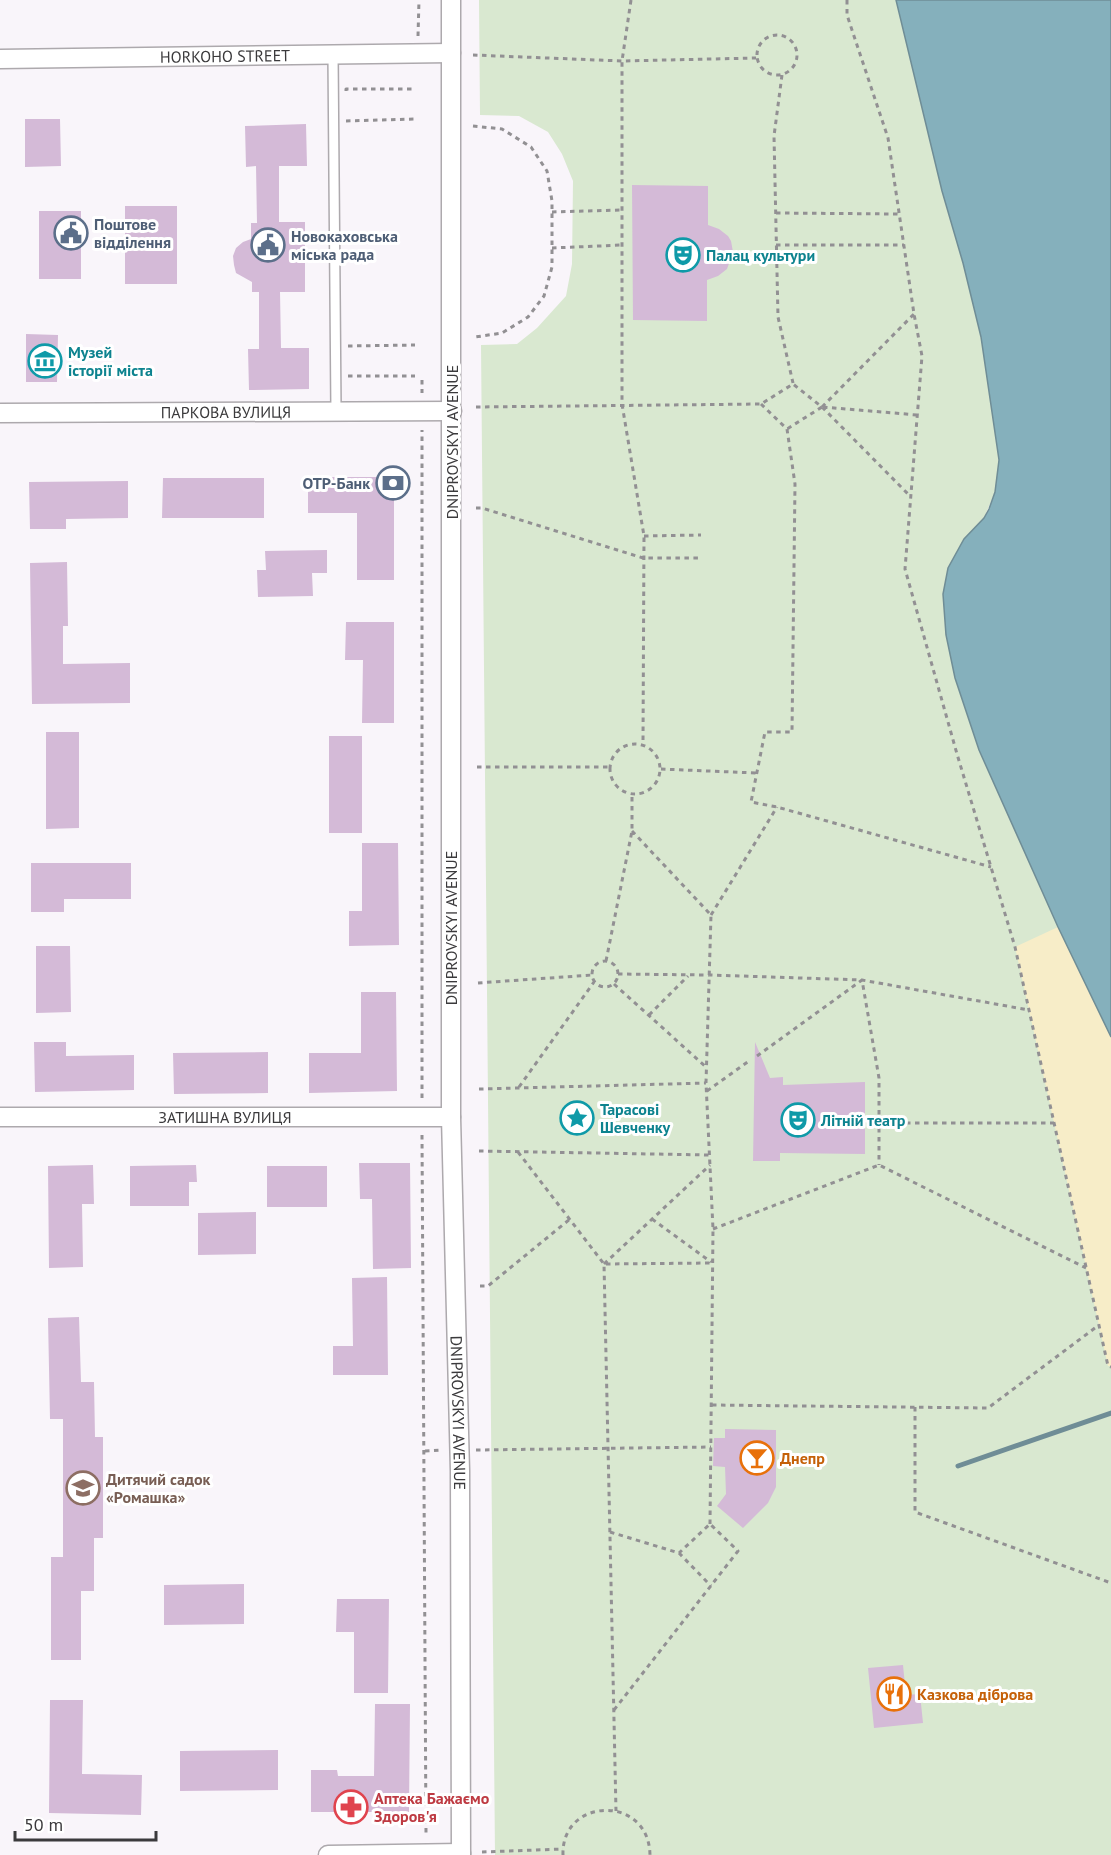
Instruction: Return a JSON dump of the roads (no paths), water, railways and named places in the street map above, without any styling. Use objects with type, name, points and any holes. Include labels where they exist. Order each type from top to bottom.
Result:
[{"type":"street","name":"DNIPROVSKYI AVENUE","points":[[451,0],[451,1117],[459,1450],[461,1854]]},
{"type":"street","name":"HORKOHO STREET","points":[[0,59],[451,52]]},
{"type":"street","name":"ПАРКОВА ВУЛИЦЯ","points":[[0,413],[452,411]]},
{"type":"street","name":"ЗАТИШНА ВУЛИЦЯ","points":[[0,1118],[451,1117]]},
{"type":"street","points":[[328,1855],[461,1854]]},
{"type":"lane","points":[[333,54],[336,411]]},
{"type":"water","points":[[896,0],[1111,0],[1111,1037],[1058,927],[979,750],[955,678],[946,635],[943,594],[948,568],[964,539],[984,518],[989,509],[995,492],[999,460],[981,337],[942,191]]},
{"type":"waterway","points":[[958,1466],[1111,1413]]},
{"type":"place","name":"Поштове відділення","points":[[71,233]]},
{"type":"place","name":"Новокаховська міська рада","points":[[268,245]]},
{"type":"place","name":"Палац культури","points":[[683,255]]},
{"type":"place","name":"Музей історії міста","points":[[45,361]]},
{"type":"place","name":"ОТР-Банк","points":[[393,483]]},
{"type":"place","name":"Тарасові Шевченку","points":[[577,1118]]},
{"type":"place","name":"Літній театр","points":[[798,1120]]},
{"type":"place","name":"Днепр","points":[[757,1458]]},
{"type":"place","name":"Дитячий садок «Ромашка»","points":[[83,1488]]},
{"type":"place","name":"Казкова дiброва","points":[[894,1694]]},
{"type":"place","name":"Аптека Бажаємо Здоров'я","points":[[351,1807]]}]
